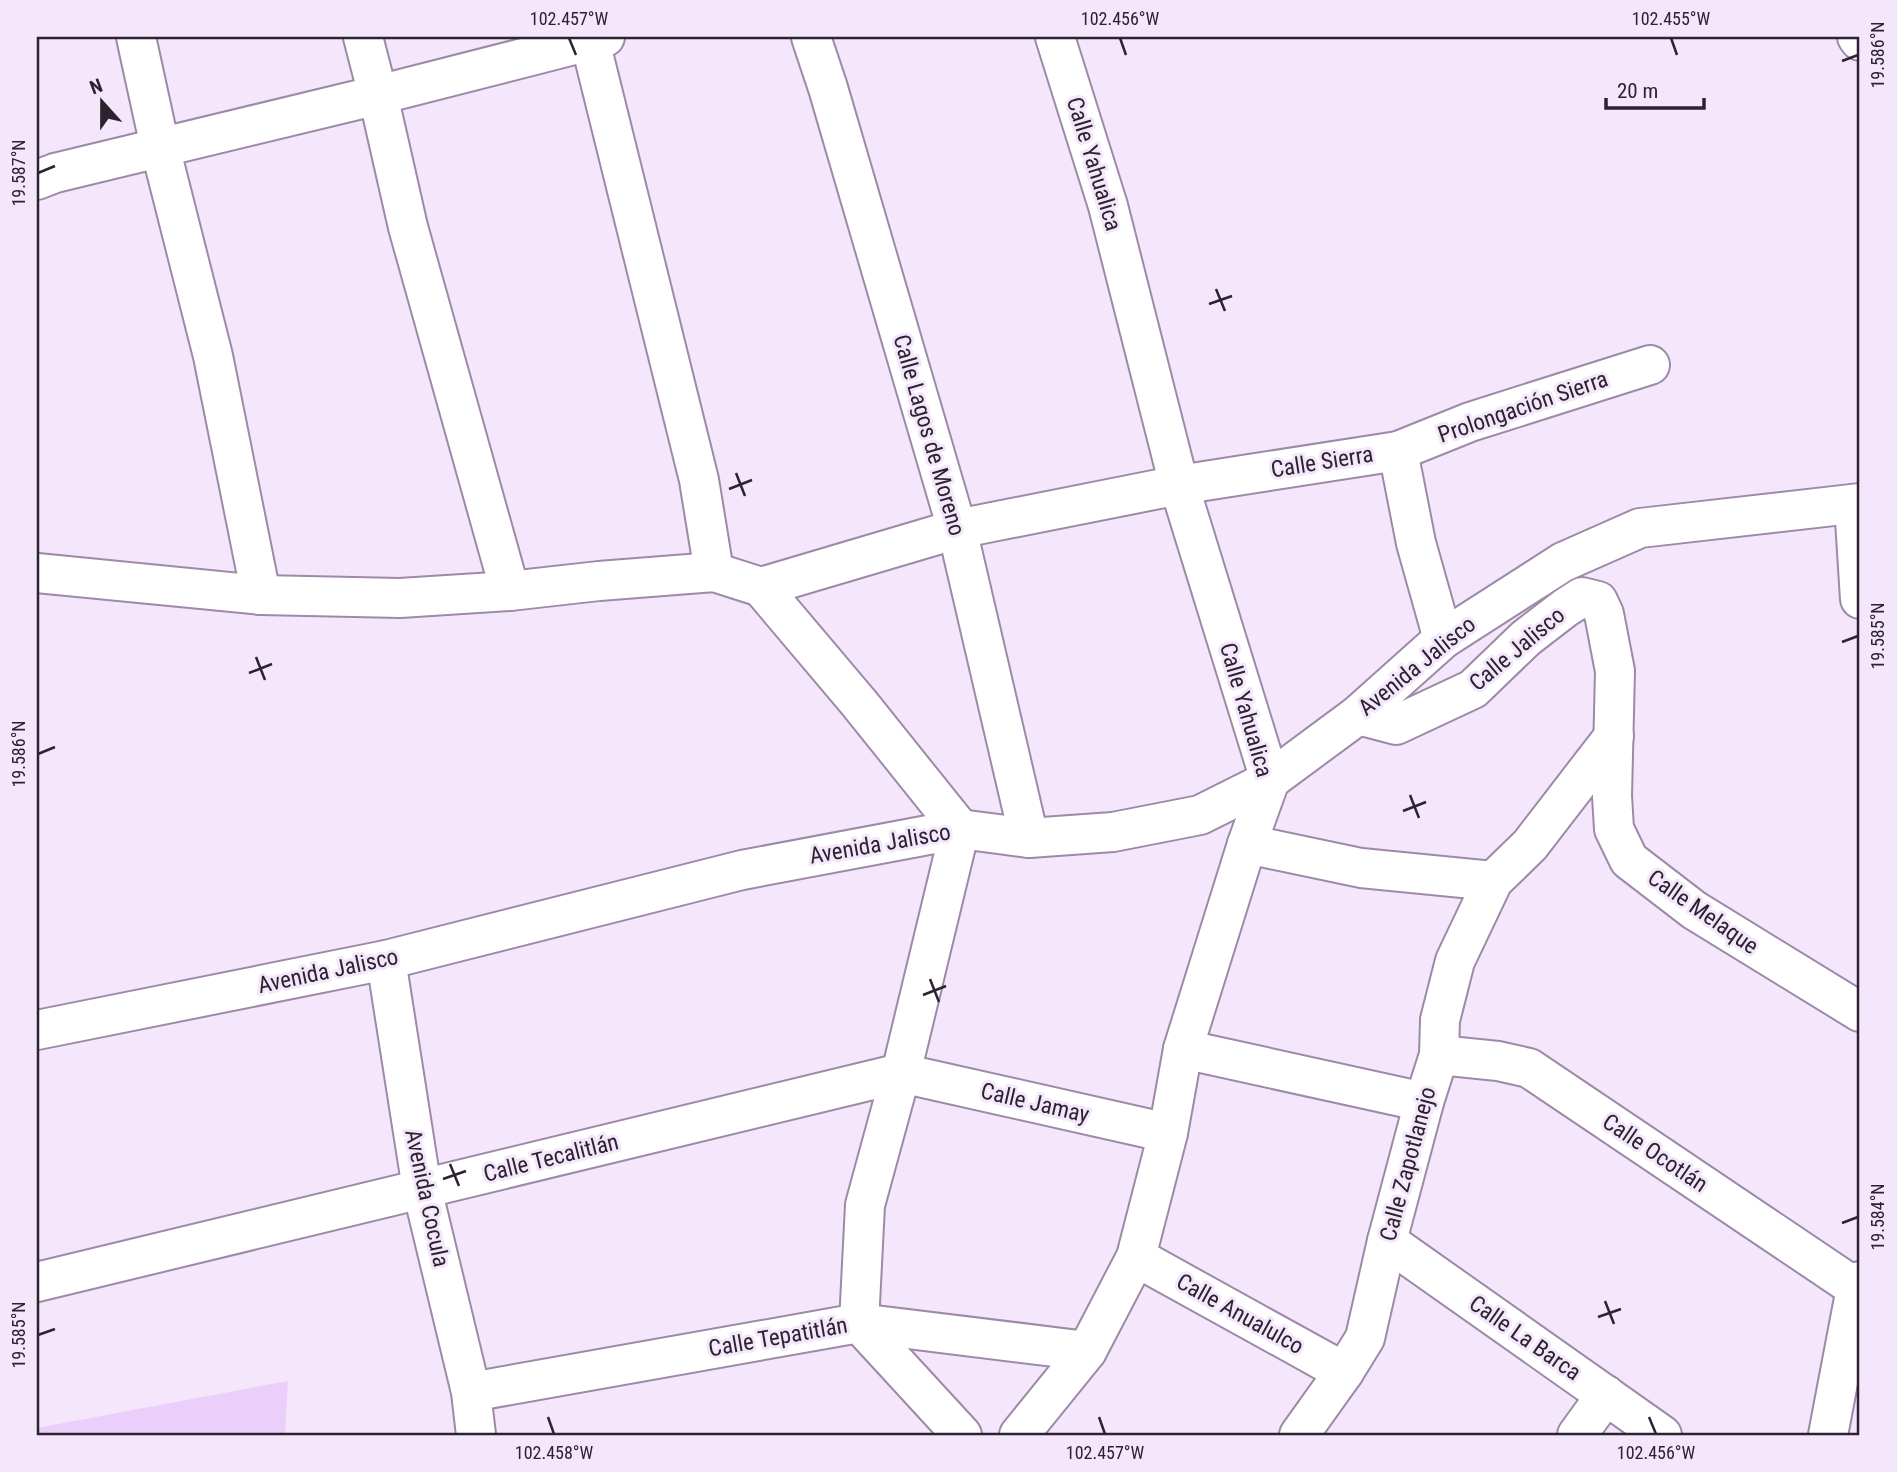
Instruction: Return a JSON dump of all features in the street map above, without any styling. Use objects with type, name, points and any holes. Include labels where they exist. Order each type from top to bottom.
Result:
[{"type":"street","points":[[136,37],[160,147],[213,356],[261,595]]},
{"type":"street","points":[[363,37],[408,227],[510,591]]},
{"type":"street","name":"Calle Lagos de Moreno","points":[[811,37],[957,529],[1029,838]]},
{"type":"street","name":"Calle Yahualica","points":[[1019,1435],[1087,1351],[1136,1257],[1168,1133],[1184,1049],[1270,780],[1179,485],[1108,206],[1055,37]]},
{"type":"street","points":[[37,180],[55,173],[595,38],[699,480],[714,572]]},
{"type":"street","name":"Prolongación Sierra","points":[[1398,450],[1471,422],[1650,365]]},
{"type":"street","name":"Calle Sierra","points":[[761,587],[957,529],[1179,485],[1398,450],[1416,543],[1443,639]]},
{"type":"street","points":[[1857,504],[1860,599]]},
{"type":"street","name":"Avenida Jalisco","points":[[37,1030],[386,960],[742,870],[960,829],[1029,838],[1113,832],[1200,815],[1270,780],[1357,715],[1443,639],[1563,562],[1640,528],[1857,504]]},
{"type":"street","points":[[37,573],[261,595],[400,598],[510,591],[714,572],[761,587],[960,829],[901,1073],[865,1205],[859,1323],[962,1435]]},
{"type":"street","name":"Calle Jalisco","points":[[1357,715],[1396,725],[1473,689],[1526,638],[1565,608],[1582,597],[1598,601]]},
{"type":"street","name":"Calle Melaque","points":[[1598,601],[1604,614],[1615,671],[1612,796],[1614,829],[1629,860],[1694,910],[1860,1013]]},
{"type":"street","name":"Calle Zapotlanejo","points":[[1299,1435],[1365,1338],[1387,1241],[1438,1055],[1440,1020],[1455,961],[1493,881],[1530,845],[1614,736]]},
{"type":"street","points":[[1248,844],[1361,868],[1493,881]]},
{"type":"street","name":"Avenida Cocula","points":[[386,960],[422,1189],[471,1392],[476,1435]]},
{"type":"street","points":[[1184,1049],[1424,1102]]},
{"type":"street","name":"Calle Ocotlán","points":[[1438,1055],[1498,1061],[1529,1068],[1858,1285]]},
{"type":"street","name":"Calle Jamay","points":[[901,1073],[1168,1133]]},
{"type":"street","name":"Calle Tecalitlán","points":[[37,1282],[901,1073]]},
{"type":"street","name":"Calle La Barca","points":[[1387,1241],[1662,1435]]},
{"type":"street","name":"Calle Anualulco","points":[[1136,1257],[1344,1372]]},
{"type":"street","points":[[1828,1435],[1858,1285]]},
{"type":"street","name":"Calle Tepatitlán","points":[[471,1392],[859,1323],[1087,1351]]},
{"type":"street","points":[[1577,1435],[1606,1395]]},
{"type":"shaded area","points":[[288,1381],[285,1435],[37,1435],[37,1428]]}]
